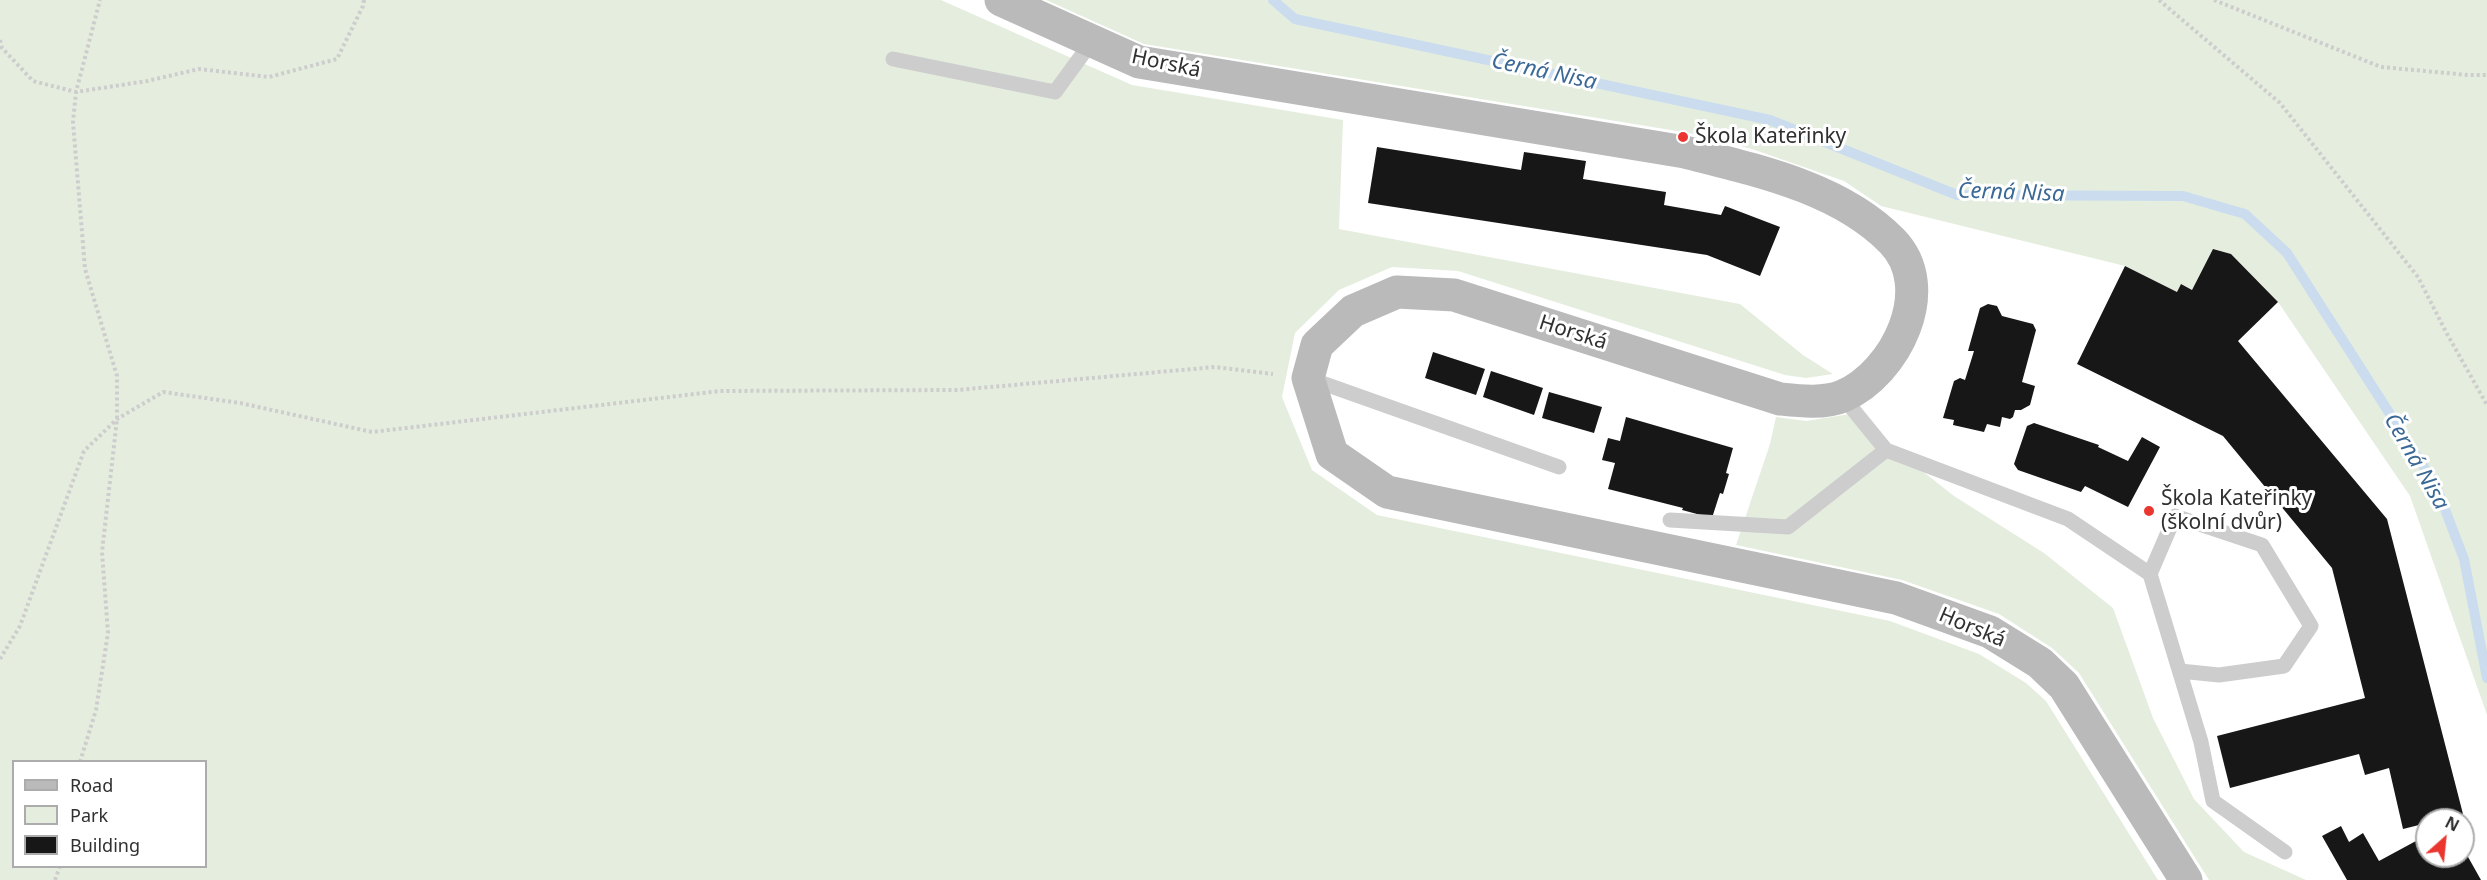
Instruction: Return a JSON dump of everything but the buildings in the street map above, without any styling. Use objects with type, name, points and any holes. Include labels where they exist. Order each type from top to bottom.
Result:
[{"type":"street","name":"Horská","points":[[1001,0],[1139,62],[1684,152],[1747,168],[1835,199],[1870,221],[1894,242],[1910,267],[1912,299],[1892,354],[1872,377],[1842,396],[1806,402],[1780,399],[1454,295],[1397,292],[1353,311],[1317,345],[1308,378],[1332,454],[1387,492],[1896,598],[1990,632],[2040,663],[2064,686],[2186,880]]},
{"type":"lane","points":[[893,59],[1054,92],[1082,55],[1088,39]]},
{"type":"lane","points":[[1308,378],[1559,467]]},
{"type":"lane","points":[[1842,396],[1887,450],[2068,519],[2150,574],[2201,742],[2213,801],[2285,852]]},
{"type":"lane","points":[[1670,520],[1788,527],[1887,450]]},
{"type":"lane","points":[[2150,574],[2175,516],[2262,544],[2311,626],[2284,666],[2219,675],[2180,671]]},
{"type":"path","points":[[81,760],[96,710],[108,633],[102,552],[117,420],[117,376],[85,269],[73,122],[76,92],[100,0]]},
{"type":"path","points":[[0,40],[2,48],[33,81],[76,92],[147,81],[199,69],[269,77],[337,59],[364,0]]},
{"type":"path","points":[[2159,0],[2280,103],[2418,277],[2487,405]]},
{"type":"path","points":[[2214,0],[2381,67],[2487,75]]},
{"type":"path","points":[[0,659],[20,626],[84,451],[117,420],[163,392],[240,403],[372,432],[720,391],[957,390],[1215,367],[1308,378]]},
{"type":"green space","points":[[0,0],[941,0],[1132,85],[1343,120],[1339,229],[1740,304],[1803,355],[1833,374],[1806,378],[1785,375],[1458,271],[1392,267],[1339,290],[1295,333],[1282,397],[1312,470],[1377,515],[1890,621],[1979,654],[2026,683],[2046,701],[2158,880],[0,880]]},
{"type":"green space","points":[[1046,0],[2487,0],[2487,715],[2410,496],[2278,302],[2231,254],[2213,249],[2192,290],[2181,284],[2177,292],[2125,266],[1881,206],[1844,181],[1752,149],[1689,133],[1144,44]]},
{"type":"green space","points":[[1850,414],[1954,496],[2044,553],[2113,608],[2153,718],[2194,799],[2244,852],[2306,880],[2209,880],[2079,673],[2052,648],[1999,614],[1902,580],[1736,545],[1770,444],[1776,417],[1806,421]]},
{"type":"waterway","name":"Černá Nisa","points":[[1273,0],[1295,19],[1770,120],[1957,195],[2183,196],[2245,214],[2287,253],[2436,486],[2464,559],[2487,678]]},
{"type":"place","name":"Škola Kateřinky","points":[[1683,137]]},
{"type":"place","name":"Škola Kateřinky (školní dvůr)","points":[[2149,511]]}]
